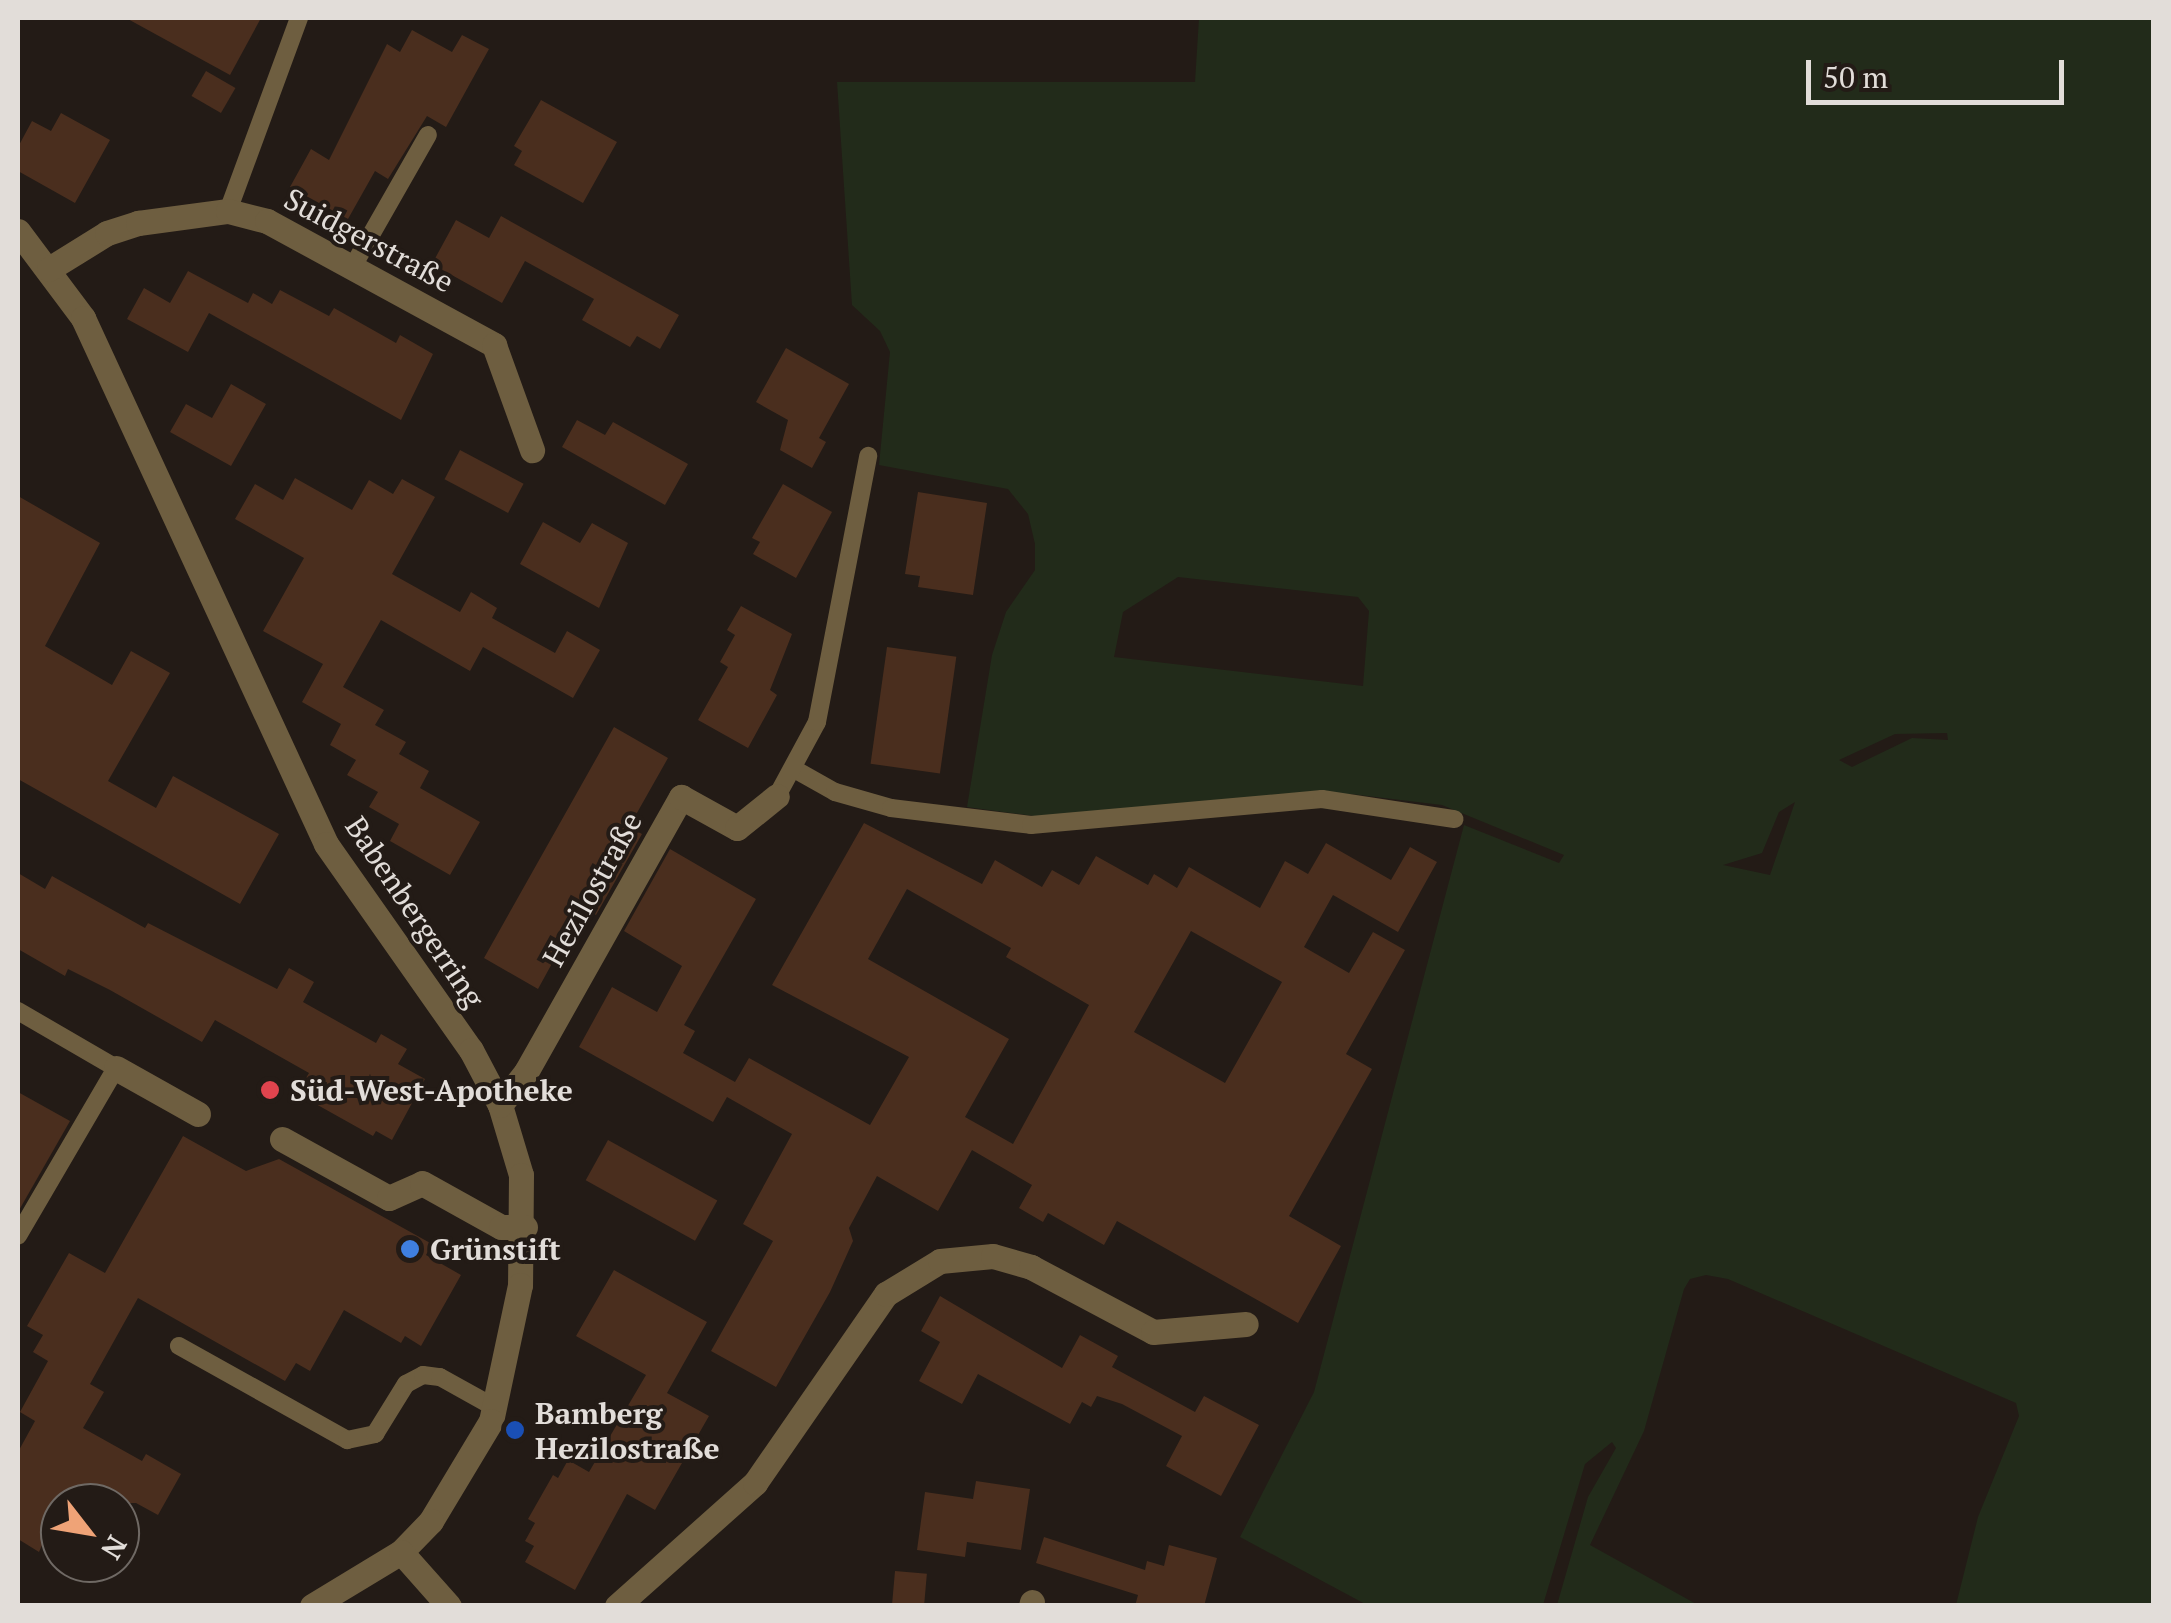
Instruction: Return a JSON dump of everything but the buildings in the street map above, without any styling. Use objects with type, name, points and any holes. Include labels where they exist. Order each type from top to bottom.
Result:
[{"type":"street","name":"Suidgerstraße","points":[[49,269],[107,233],[184,213],[228,211],[267,221],[494,345],[532,450]]},
{"type":"street","name":"Babenbergerring","points":[[18,231],[49,269],[127,400],[326,844],[471,1050],[500,1104],[522,1175],[526,1227],[494,1407],[456,1485],[401,1552],[312,1606]]},
{"type":"street","name":"Hezilostraße","points":[[500,1104],[526,1072],[681,797],[736,828],[777,796]]},
{"type":"street","points":[[116,1068],[198,1114]]},
{"type":"street","points":[[282,1139],[389,1198],[422,1184],[500,1228],[526,1227]]},
{"type":"street","points":[[617,1606],[756,1483],[886,1294],[940,1261],[993,1256],[1031,1268],[1153,1332],[1246,1324]]},
{"type":"street","points":[[401,1552],[449,1606]]},
{"type":"lane","points":[[228,211],[299,18]]},
{"type":"lane","points":[[352,268],[428,135]]},
{"type":"lane","name":"Hezilostraße","points":[[777,796],[817,722],[868,456]]},
{"type":"lane","points":[[794,769],[835,792],[891,808],[1031,825],[1322,799],[1455,818]]},
{"type":"lane","points":[[18,1010],[116,1068],[18,1236]]},
{"type":"lane","points":[[179,1346],[347,1440],[375,1434],[406,1384],[423,1375],[440,1376],[494,1407]]},
{"type":"green space","points":[[1199,18],[2153,18],[2153,1605],[1956,1605],[1978,1517],[2019,1416],[2016,1403],[1728,1279],[1706,1275],[1690,1279],[1684,1289],[1644,1431],[1590,1545],[1698,1605],[1557,1605],[1588,1497],[1616,1448],[1612,1442],[1585,1464],[1543,1605],[1367,1605],[1240,1537],[1314,1392],[1464,825],[1559,863],[1564,855],[1442,805],[1351,794],[1041,817],[967,807],[992,655],[1006,612],[1035,570],[1035,544],[1028,514],[1008,489],[879,465],[890,352],[880,331],[852,305],[837,82],[1195,82]],"holes":[[[1178,577],[1358,597],[1369,611],[1363,686],[1114,657],[1123,612]],[[1947,733],[1948,740],[1912,738],[1852,767],[1839,760],[1895,734]],[[1795,802],[1770,875],[1723,865],[1762,853],[1779,812]]]},
{"type":"place","name":"Süd-West-Apotheke","points":[[270,1090]]},
{"type":"place","name":"Grünstift","points":[[410,1249]]},
{"type":"place","name":"Bamberg Hezilostraße","points":[[515,1430]]}]
